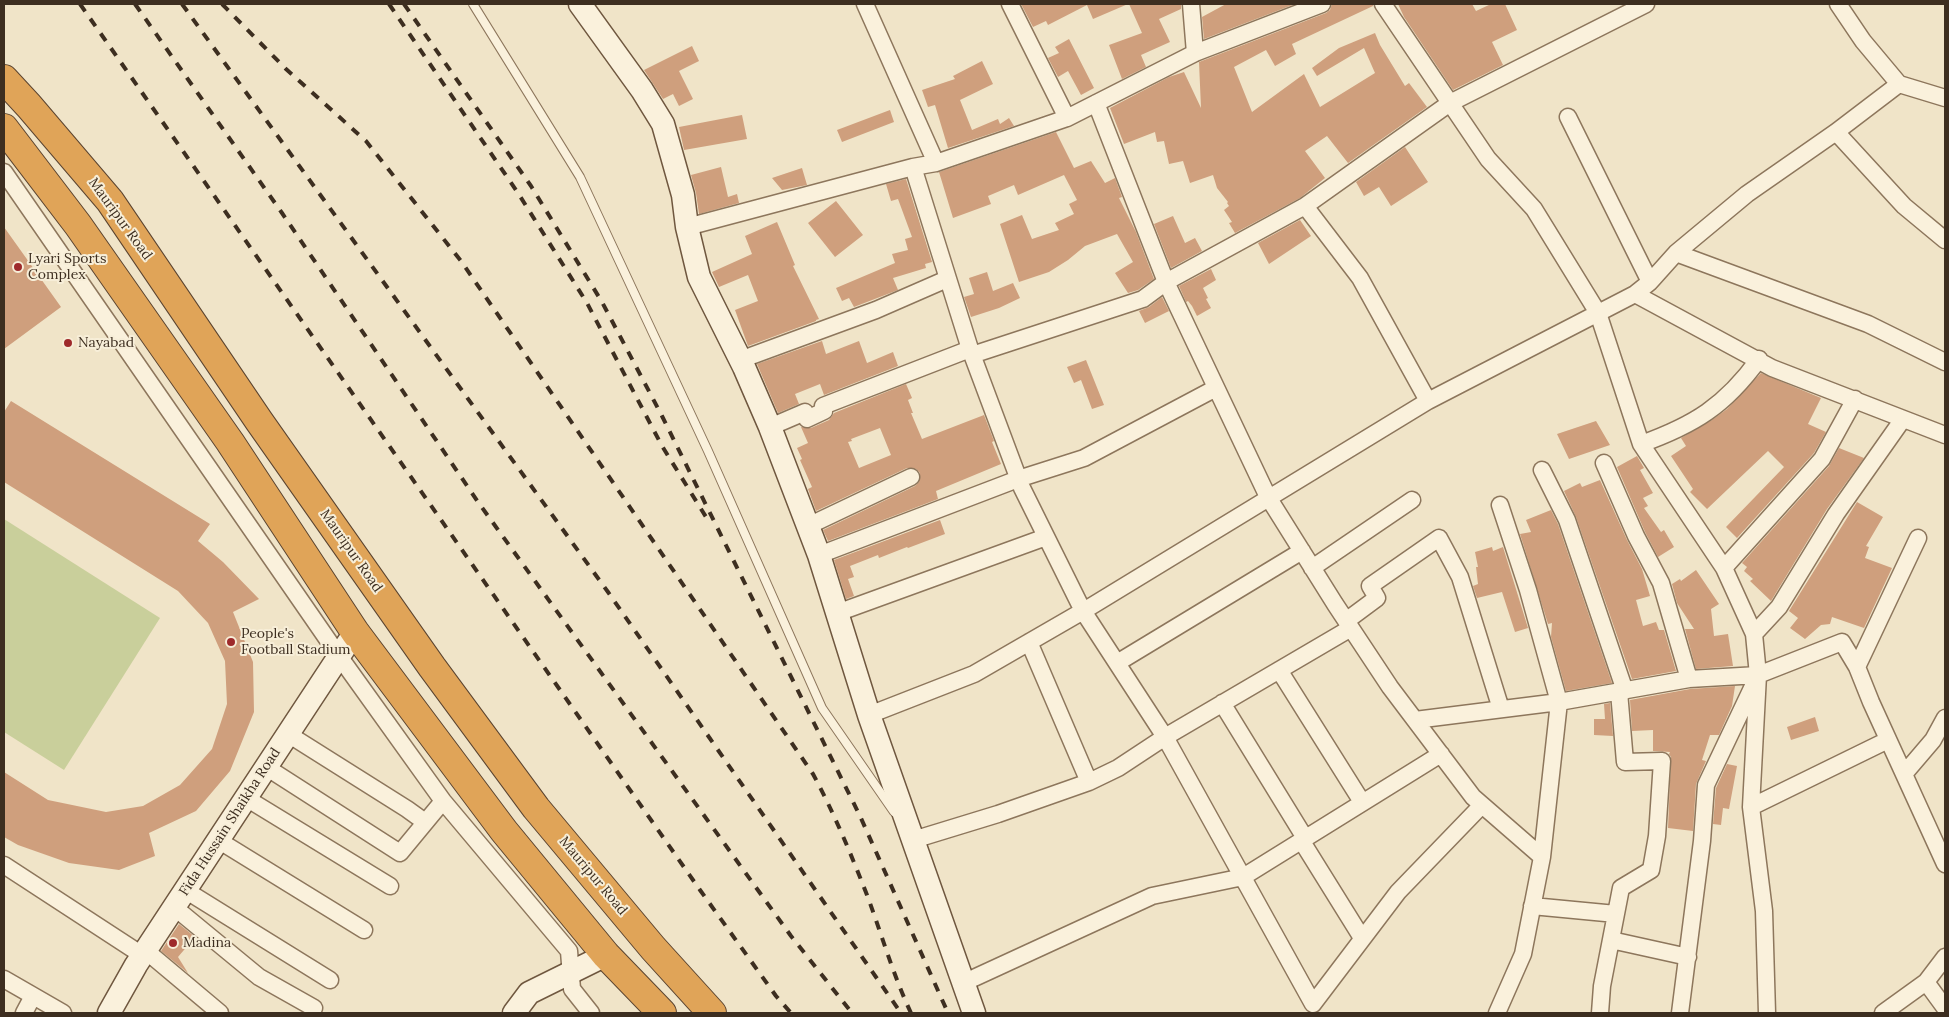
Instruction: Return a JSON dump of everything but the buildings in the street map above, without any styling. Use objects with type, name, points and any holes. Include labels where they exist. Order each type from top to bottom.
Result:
[{"type":"highway","name":"Mauripur Road","points":[[4,79],[110,201],[265,429],[432,667],[536,808],[647,940],[712,1013]]},
{"type":"highway","points":[[4,128],[78,225],[230,442],[355,632],[504,831],[606,956],[662,1013]]},
{"type":"street","points":[[580,4],[642,90],[663,124],[683,195],[687,227],[699,277],[740,360],[770,427],[819,555],[869,715],[974,1013]]},
{"type":"street","points":[[865,4],[936,163]]},
{"type":"street","points":[[1010,4],[1067,118]]},
{"type":"street","points":[[1191,4],[1195,53]]},
{"type":"street","points":[[687,227],[914,167],[936,163],[1067,118],[1195,53],[1322,4]]},
{"type":"street","points":[[1383,4],[1488,159],[1534,209],[1598,313],[1640,444],[1724,568],[1754,634],[1758,675],[1751,807],[1764,911],[1767,1013]]},
{"type":"street","points":[[770,427],[805,412],[807,419],[824,412],[823,406],[971,352],[1143,299],[1166,282],[1305,206],[1450,103],[1646,4]]},
{"type":"street","points":[[1838,4],[1863,40],[1899,84],[1945,98]]},
{"type":"street","points":[[869,715],[974,674],[1083,611],[1428,401],[1635,294],[1650,282],[1676,253],[1747,194],[1836,132],[1899,84]]},
{"type":"street","points":[[1096,103],[1166,282],[1268,497],[1390,687],[1473,797],[1542,856]]},
{"type":"street","points":[[1568,117],[1650,282]]},
{"type":"street","points":[[1836,132],[1904,206],[1945,240]]},
{"type":"street","points":[[914,167],[971,352],[1018,479],[1083,611],[1165,737],[1313,1004],[1398,892],[1482,805]]},
{"type":"street","points":[[4,172],[339,656],[443,801],[569,951],[572,989],[591,1013]]},
{"type":"street","points":[[1305,206],[1360,278],[1428,401]]},
{"type":"street","points":[[1676,253],[1868,324],[1944,357]]},
{"type":"street","points":[[740,360],[876,310],[947,279]]},
{"type":"street","points":[[1635,294],[1772,368],[1945,435]]},
{"type":"street","points":[[1640,444],[1673,433],[1712,410],[1742,382],[1758,359]]},
{"type":"street","points":[[819,555],[1018,479],[1084,458],[1216,388]]},
{"type":"street","points":[[1724,568],[1822,459],[1855,399]]},
{"type":"street","points":[[1754,634],[1779,607],[1836,514],[1903,419]]},
{"type":"street","points":[[1604,463],[1636,536],[1662,583],[1689,679]]},
{"type":"street","points":[[1542,470],[1567,520],[1622,691],[1625,762],[1662,761],[1657,836],[1651,870],[1621,888],[1602,986],[1600,1013]]},
{"type":"street","points":[[808,526],[911,477]]},
{"type":"street","points":[[1312,568],[1412,500]]},
{"type":"street","points":[[1497,1013],[1523,954],[1542,856],[1559,702],[1528,590],[1500,505]]},
{"type":"street","points":[[837,613],[1046,537]]},
{"type":"street","points":[[913,840],[998,814],[1089,782],[1118,768],[1165,737],[1279,670],[1348,624],[1377,598],[1370,586],[1439,538],[1460,577],[1501,709]]},
{"type":"street","points":[[1857,667],[1918,538]]},
{"type":"street","points":[[1117,663],[1302,551]]},
{"type":"street","name":"Fida Hussain Shaikha Road","points":[[109,1013],[144,953],[355,632]]},
{"type":"street","points":[[1028,642],[1089,782]]},
{"type":"street","points":[[1415,720],[1559,702],[1689,679],[1758,675],[1842,642],[1857,667],[1904,774],[1942,843],[1945,864]]},
{"type":"street","points":[[1279,670],[1362,802]]},
{"type":"street","points":[[1680,1013],[1702,841],[1706,785],[1758,675]]},
{"type":"street","points":[[1222,703],[1362,938]]},
{"type":"street","points":[[1904,774],[1933,740],[1945,718]]},
{"type":"street","points":[[288,734],[425,822]]},
{"type":"street","points":[[1751,807],[1888,740]]},
{"type":"street","points":[[963,983],[1152,896],[1243,877],[1441,754]]},
{"type":"street","points":[[266,767],[400,854],[443,801]]},
{"type":"street","points":[[246,798],[390,886]]},
{"type":"street","points":[[218,840],[364,930]]},
{"type":"street","points":[[4,865],[144,953],[220,1013]]},
{"type":"street","points":[[179,899],[330,980]]},
{"type":"street","points":[[179,899],[259,978],[314,1008]]},
{"type":"street","points":[[1532,906],[1616,914]]},
{"type":"street","points":[[1611,940],[1688,957]]},
{"type":"street","points":[[514,1013],[528,993],[606,956]]},
{"type":"street","points":[[1883,1013],[1926,982],[1945,958]]},
{"type":"street","points":[[4,980],[63,1013]]},
{"type":"street","points":[[1926,982],[1945,1008]]},
{"type":"street","points":[[24,1013],[33,996]]},
{"type":"lane","points":[[474,4],[580,177],[708,450],[822,708],[913,840]]},
{"type":"green space","points":[[4,519],[160,618],[64,770],[4,732]]},
{"type":"railway","points":[[80,4],[700,890],[776,996],[791,1013]]},
{"type":"railway","points":[[135,4],[282,213],[478,502],[791,936],[852,1013]]},
{"type":"railway","points":[[182,4],[608,592],[901,1013]]},
{"type":"railway","points":[[222,4],[286,69],[366,141],[461,261],[813,774],[855,864],[911,1013]]},
{"type":"railway","points":[[389,4],[518,193],[587,303],[662,446],[706,517]]},
{"type":"railway","points":[[404,4],[531,186],[602,302],[662,416],[860,816],[948,1013]]},
{"type":"place","name":"Lyari Sports Complex","points":[[18,267]]},
{"type":"place","name":"Nayabad","points":[[68,343]]},
{"type":"place","name":"People's Football Stadium","points":[[231,642]]},
{"type":"place","name":"Madina","points":[[173,943]]}]
